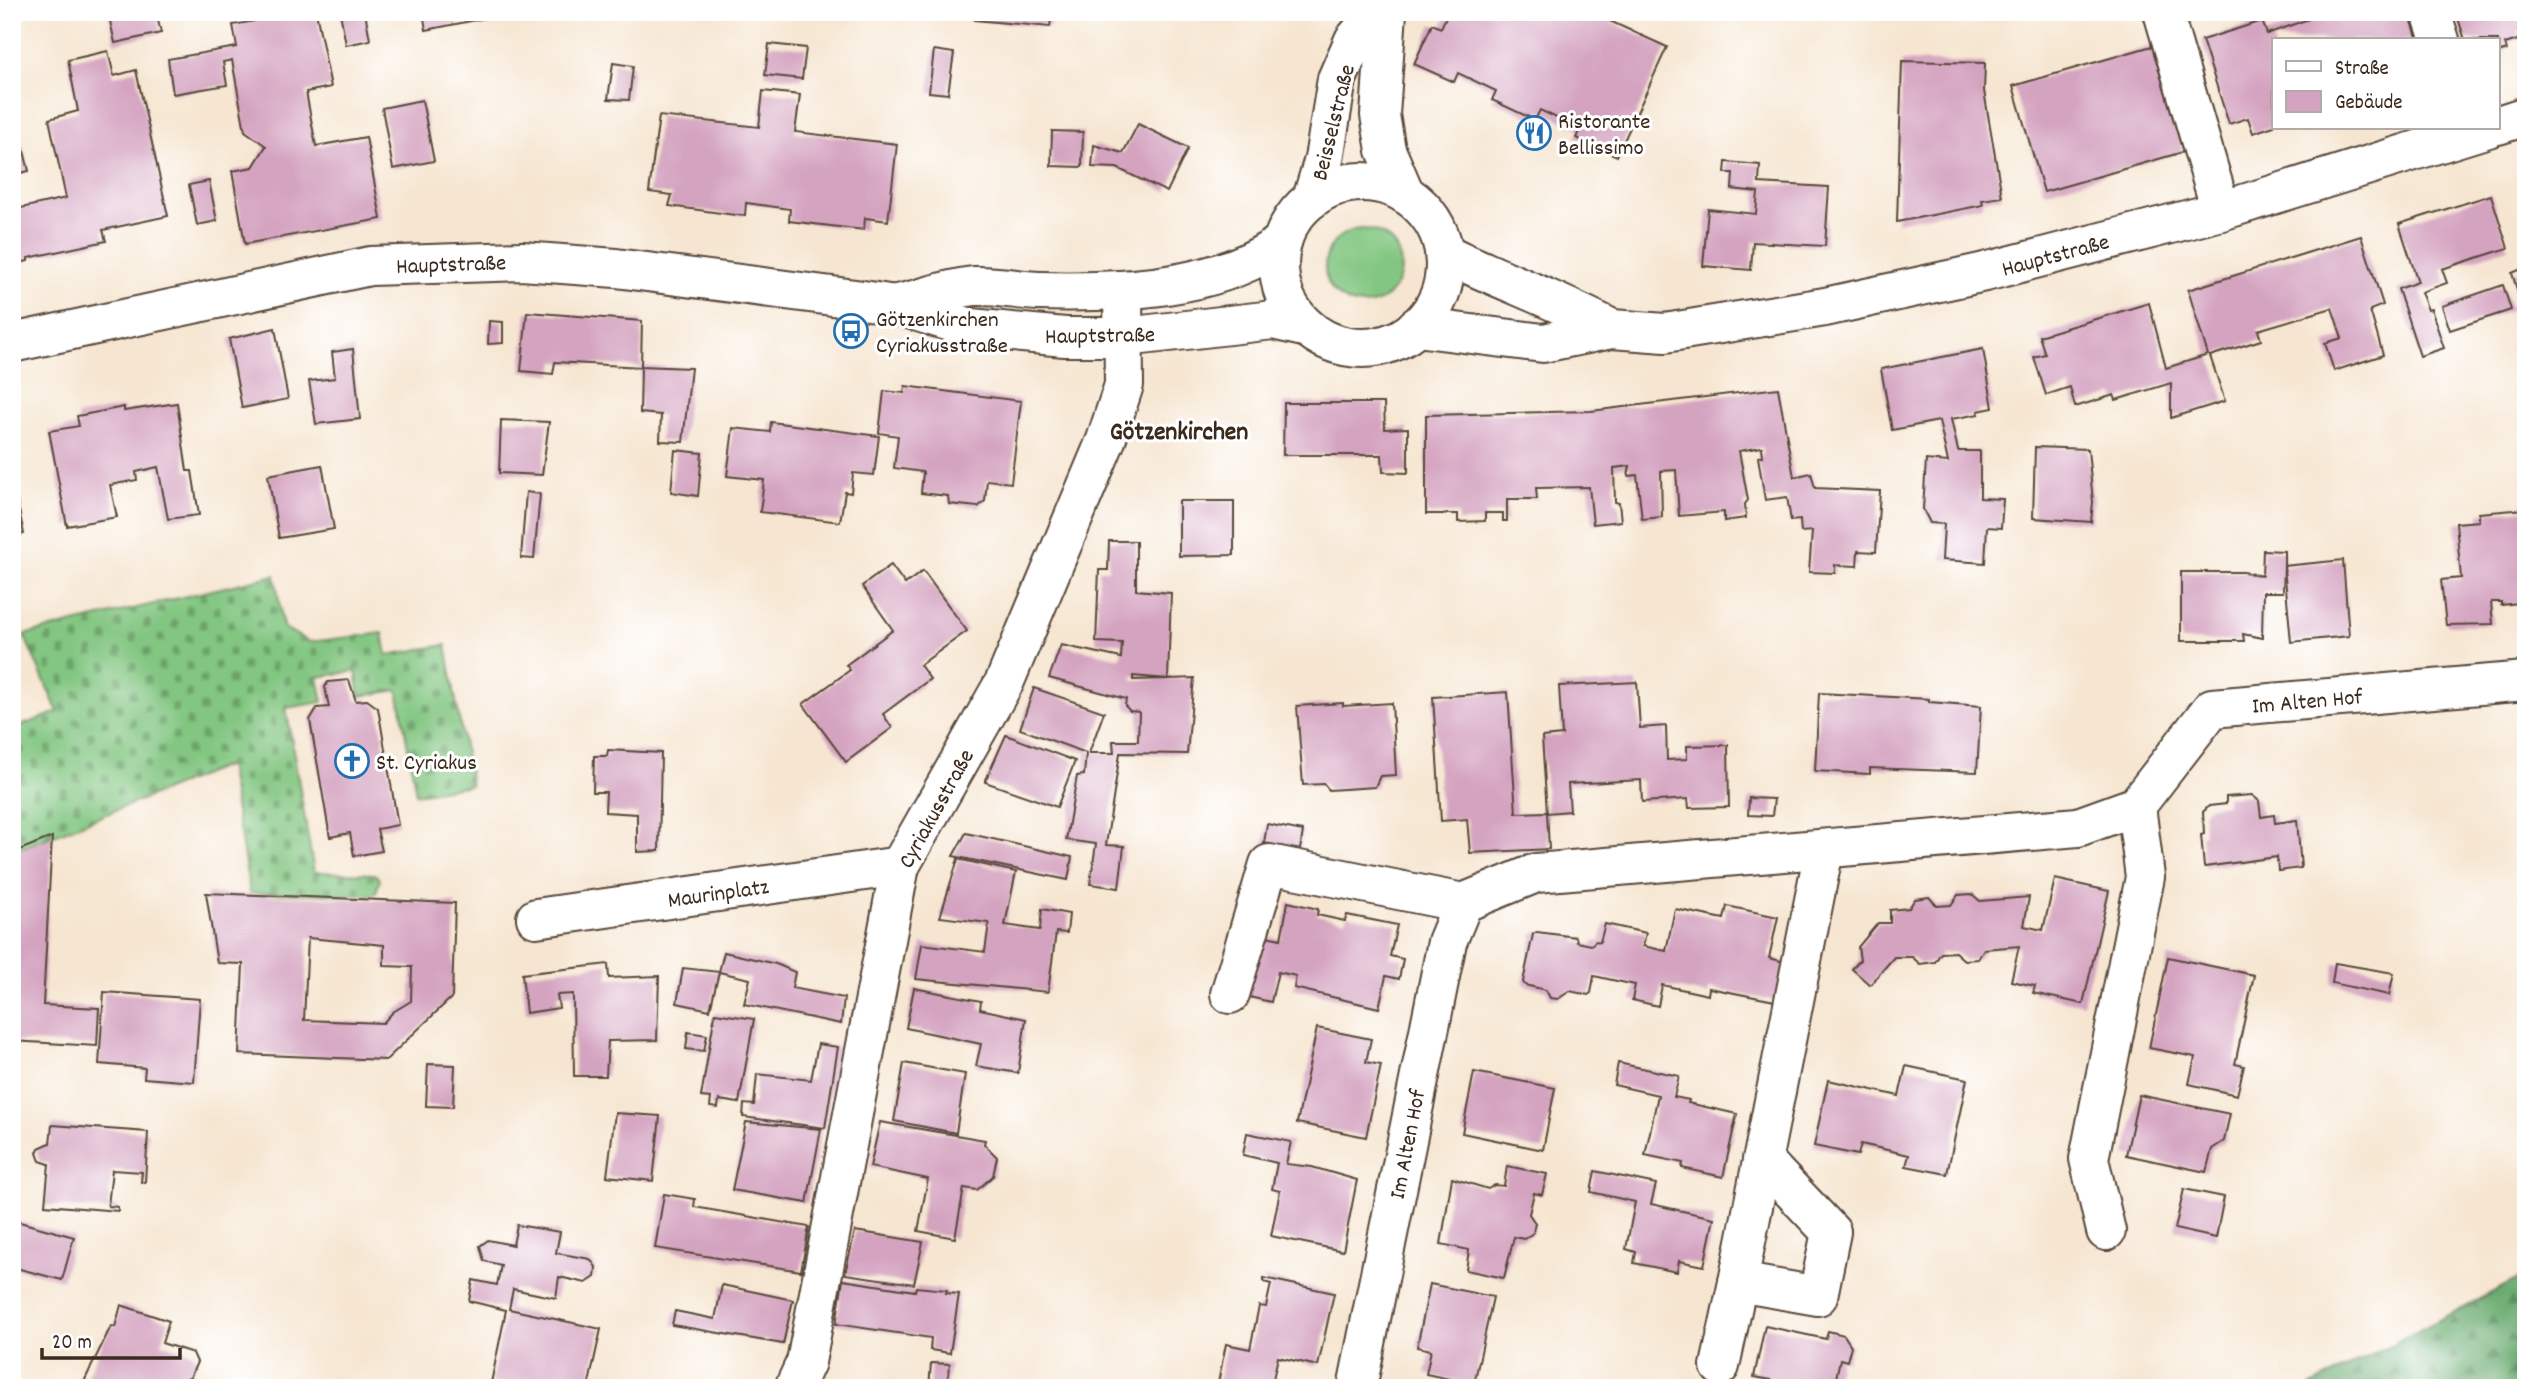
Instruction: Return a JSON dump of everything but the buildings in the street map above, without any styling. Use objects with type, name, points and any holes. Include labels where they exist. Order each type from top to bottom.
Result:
[{"type":"street","name":"Beisselstraße","points":[[1312,199],[1324,159],[1337,79],[1354,40],[1378,12]]},
{"type":"street","name":"Beisselstraße","points":[[1387,12],[1380,115],[1386,150],[1405,194]]},
{"type":"street","points":[[2163,12],[2221,211]]},
{"type":"street","points":[[2431,12],[2439,38]]},
{"type":"street","name":"Hauptstraße","points":[[2500,123],[2526,116]]},
{"type":"street","name":"Hauptstraße","points":[[1416,327],[1544,343],[1612,329],[1665,333],[1825,307],[1985,272],[2221,211],[2476,130]]},
{"type":"street","name":"Hauptstraße","points":[[1374,183],[1405,194],[1424,210],[1437,229],[1444,253],[1445,270],[1436,301],[1416,327],[1397,340],[1362,347],[1328,341],[1297,317],[1282,289],[1279,257],[1282,242],[1298,211],[1312,199],[1341,184],[1374,183]]},
{"type":"street","name":"Hauptstraße","points":[[895,305],[975,286],[1079,292],[1123,290],[1211,275],[1261,258],[1282,242]]},
{"type":"street","name":"Hauptstraße","points":[[1444,253],[1515,288],[1559,301],[1612,329]]},
{"type":"street","name":"Hauptstraße","points":[[12,343],[370,266],[482,261],[616,268],[895,305],[981,329],[1065,337],[1125,337],[1273,320],[1308,328]]},
{"type":"street","name":"Cyriakusstraße","points":[[794,1388],[806,1362],[900,866],[1005,681],[1106,440],[1124,385],[1123,290]]},
{"type":"street","name":"Im Alten Hof","points":[[2136,806],[2212,708],[2526,681]]},
{"type":"street","points":[[1230,994],[1269,864],[1463,903],[1536,873],[1824,850],[2006,831],[2078,827],[2136,806],[2146,877],[2089,1159],[2106,1231]]},
{"type":"street","points":[[1720,1367],[1824,850]]},
{"type":"street","name":"Maurinplatz","points":[[536,918],[900,866]]},
{"type":"street","name":"Im Alten Hof","points":[[1357,1388],[1447,942],[1463,903]]},
{"type":"street","points":[[1738,1282],[1818,1296],[1831,1232],[1762,1159]]},
{"type":"green space","points":[[1371,229],[1384,235],[1395,246],[1401,259],[1399,282],[1384,299],[1371,305],[1355,305],[1342,299],[1327,282],[1325,259],[1331,246],[1348,231]]},
{"type":"green space","points":[[275,575],[283,627],[309,642],[383,633],[387,655],[446,645],[471,785],[416,794],[398,690],[360,696],[356,671],[318,677],[323,702],[286,708],[314,872],[375,874],[380,879],[376,893],[250,893],[228,765],[12,852],[12,729],[58,712],[24,635]]},
{"type":"green space","points":[[2526,1275],[2526,1388],[2307,1388]]},
{"type":"place","name":"Ristorante Bellissimo","points":[[1534,133]]},
{"type":"place","name":"Götzenkirchen Cyriakusstraße","points":[[851,331]]},
{"type":"place","name":"St. Cyriakus","points":[[352,761]]},
{"type":"district","name":"Götzenkirchen","points":[[1179,430]]}]
